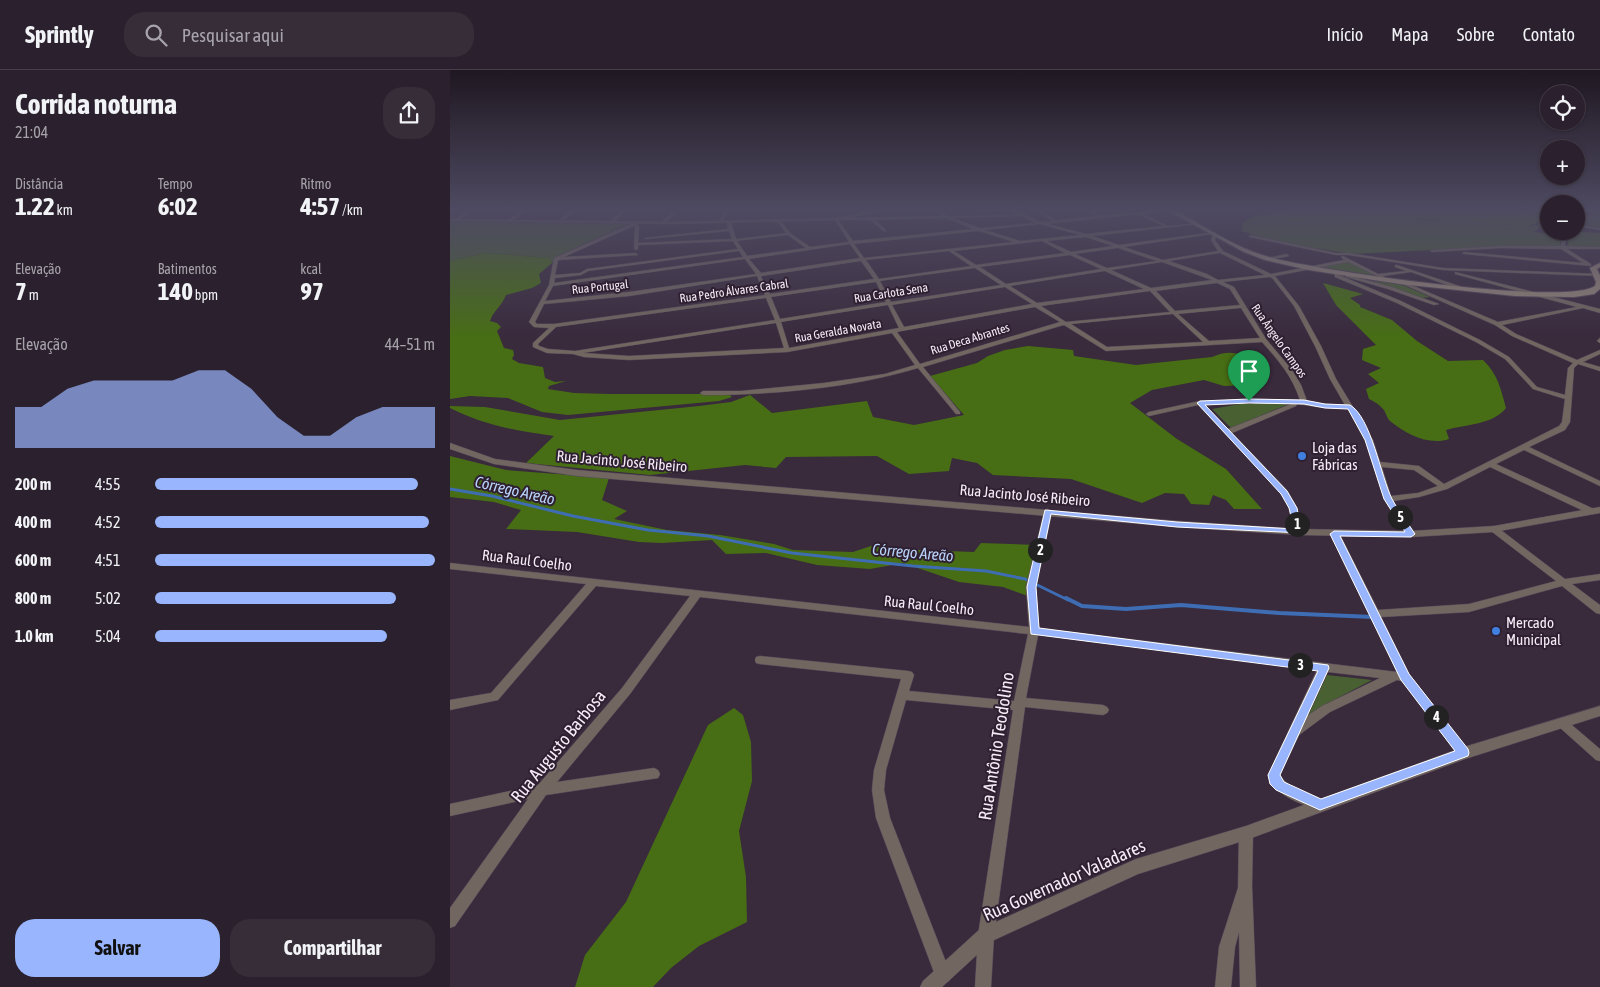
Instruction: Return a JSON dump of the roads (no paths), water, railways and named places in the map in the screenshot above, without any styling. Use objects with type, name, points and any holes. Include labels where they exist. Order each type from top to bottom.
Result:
[{"type":"main road","points":[[1253,253],[1267,260],[1332,272],[1382,277],[1400,282],[1462,289],[1536,295],[1574,295],[1592,292],[1598,287],[1599,282],[1595,270]]},
{"type":"street","points":[[556,259],[569,253]]},
{"type":"street","points":[[552,277],[719,253]]},
{"type":"street","points":[[742,253],[760,275],[759,277],[770,296],[787,350]]},
{"type":"street","points":[[551,285],[780,253]]},
{"type":"street","points":[[858,253],[877,280],[902,328]]},
{"type":"street","name":"Rua Portugal","points":[[541,303],[629,294],[864,260],[934,253]]},
{"type":"street","points":[[954,253],[1102,348],[1112,350],[1207,342],[1264,340]]},
{"type":"street","points":[[1071,253],[1145,288],[1152,289],[1173,312],[1207,342]]},
{"type":"street","name":"Rua Pedro Álvares Cabral","points":[[554,326],[1071,253]]},
{"type":"street","name":"Rua Ângelo Campos","points":[[1136,253],[1218,281],[1232,288],[1264,340],[1290,371],[1298,385],[1301,403]]},
{"type":"street","points":[[1213,253],[1243,267],[1257,271]]},
{"type":"street","name":"Rua Carlota Sena","points":[[573,352],[1213,253]]},
{"type":"street","points":[[1223,253],[1257,271],[1275,278],[1296,306],[1318,346],[1333,379],[1369,440],[1388,499],[1411,534]]},
{"type":"street","points":[[1330,253],[1443,269],[1600,311]]},
{"type":"street","points":[[1466,253],[1595,270]]},
{"type":"street","points":[[1571,253],[1595,270]]},
{"type":"street","points":[[556,259],[636,254],[636,264]]},
{"type":"street","points":[[1336,254],[1382,277],[1414,272]]},
{"type":"street","points":[[1267,260],[1287,255]]},
{"type":"street","points":[[1370,258],[1462,289]]},
{"type":"street","points":[[554,326],[539,326],[532,323],[551,285],[556,259]]},
{"type":"street","name":"Rua Geralda Novata","points":[[554,326],[536,344],[536,348],[592,356],[629,358],[787,350],[1036,304],[1298,272],[1349,260]]},
{"type":"street","points":[[1443,269],[1595,270]]},
{"type":"street","points":[[1332,272],[1390,288],[1424,300],[1577,362],[1600,369]]},
{"type":"street","points":[[1332,272],[1337,276],[1399,302],[1478,341],[1507,358],[1535,388],[1568,398]]},
{"type":"street","points":[[1400,282],[1497,324],[1514,335]]},
{"type":"street","points":[[1424,300],[1436,298]]},
{"type":"street","points":[[1497,324],[1600,305]]},
{"type":"street","name":"Rua Deca Abrantes","points":[[703,393],[741,393],[824,385],[886,376],[1065,323],[1243,306]]},
{"type":"street","points":[[894,331],[919,366],[958,413]]},
{"type":"street","points":[[1388,499],[1419,495],[1444,488],[1562,428],[1566,422],[1571,368],[1577,362],[1600,352]]},
{"type":"street","points":[[1149,414],[1200,403],[1249,401],[1350,407]]},
{"type":"street","points":[[1200,403],[1284,492],[1293,508],[1299,532]]},
{"type":"street","points":[[1227,432],[1301,403]]},
{"type":"street","name":"Rua Jacinto José Ribeiro","points":[[450,446],[494,461],[576,473],[1177,524],[1334,534],[1411,534],[1494,529],[1596,510]]},
{"type":"street","points":[[1523,447],[1600,484]]},
{"type":"street","points":[[1377,464],[1416,468],[1444,488]]},
{"type":"street","points":[[1488,464],[1596,510]]},
{"type":"street","name":"Rua Antônio Teodolino","points":[[984,987],[986,935],[1020,704],[1034,631],[1033,582],[1048,512]]},
{"type":"street","points":[[1494,529],[1600,610]]},
{"type":"street","points":[[1334,534],[1374,614],[1399,677],[1464,753]]},
{"type":"street","name":"Rua Raul Coelho","points":[[450,566],[696,595],[1034,631],[1399,677]]},
{"type":"street","points":[[1374,614],[1469,608],[1588,577],[1600,572]]},
{"type":"street","points":[[1588,577],[1600,577]]},
{"type":"street","points":[[450,706],[494,698],[594,583]]},
{"type":"street","name":"Rua Augusto Barbosa","points":[[450,921],[542,790],[626,691],[696,595]]},
{"type":"street","points":[[760,660],[908,675],[880,770],[878,790],[884,818],[943,975]]},
{"type":"street","points":[[1320,805],[1280,786],[1275,780],[1274,775],[1324,668]]},
{"type":"street","points":[[1293,733],[1326,709],[1399,677]]},
{"type":"street","points":[[903,695],[1103,710]]},
{"type":"street","name":"Rua Governador Valadares","points":[[929,987],[986,935],[1136,867],[1246,833],[1464,753],[1600,711]]},
{"type":"street","points":[[1562,723],[1600,756]]},
{"type":"street","points":[[450,810],[542,790],[654,774]]},
{"type":"street","points":[[1246,833],[1245,886],[1248,987]]},
{"type":"street","points":[[1223,987],[1227,947],[1245,886]]},
{"type":"waterway","name":"Córrego Areão","points":[[450,489],[492,496],[573,516],[648,530],[708,536],[792,553],[913,566],[986,571],[1025,579],[1068,600]]},
{"type":"waterway","name":"Córrego Areão","points":[[1066,598],[1082,606],[1126,609],[1181,605],[1279,613],[1373,617]]},
{"type":"place","name":"Loja das Fábricas","points":[[1302,456]]},
{"type":"place","name":"Mercado Municipal","points":[[1496,631]]}]
